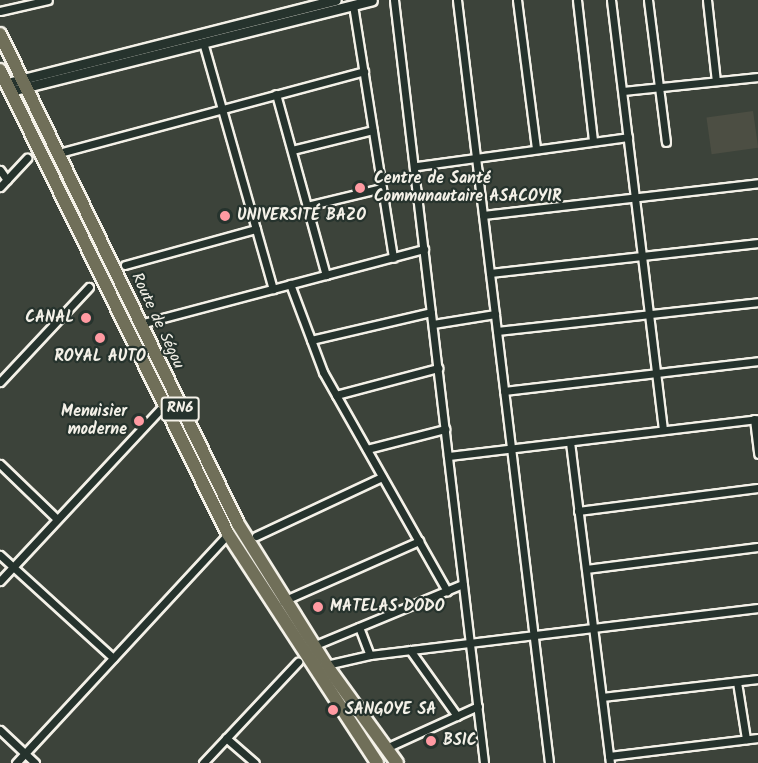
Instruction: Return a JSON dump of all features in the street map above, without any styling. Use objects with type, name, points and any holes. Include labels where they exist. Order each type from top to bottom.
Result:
[{"type":"highway","name":"Route de Ségou","points":[[0,33],[238,524],[283,601],[313,646],[398,763]]},
{"type":"highway","name":"Route de Ségou","points":[[0,70],[228,534],[377,763]]},
{"type":"street","points":[[0,11],[48,0]]},
{"type":"street","points":[[9,87],[336,0]]},
{"type":"street","points":[[25,82],[203,42],[372,0]]},
{"type":"street","points":[[394,0],[417,166],[431,312],[484,763]]},
{"type":"street","points":[[457,0],[549,763]]},
{"type":"street","points":[[517,0],[536,149]]},
{"type":"street","points":[[577,0],[593,141]]},
{"type":"street","points":[[611,0],[663,430]]},
{"type":"street","points":[[648,0],[666,142]]},
{"type":"street","points":[[707,0],[716,81]]},
{"type":"street","points":[[353,5],[393,258]]},
{"type":"street","points":[[203,42],[273,289]]},
{"type":"street","points":[[59,153],[364,71]]},
{"type":"street","points":[[622,92],[758,76]]},
{"type":"street","points":[[276,94],[326,275]]},
{"type":"street","points":[[292,150],[373,130]]},
{"type":"street","points":[[417,166],[628,137]]},
{"type":"street","points":[[0,187],[27,158]]},
{"type":"street","points":[[0,170],[7,180]]},
{"type":"street","points":[[483,215],[758,183]]},
{"type":"street","points":[[307,206],[382,188]]},
{"type":"street","points":[[125,265],[256,229]]},
{"type":"street","points":[[490,273],[758,243]]},
{"type":"street","points":[[140,324],[424,249]]},
{"type":"street","points":[[290,284],[311,340],[336,395],[447,591]]},
{"type":"street","points":[[0,382],[89,287]]},
{"type":"street","points":[[497,331],[758,302]]},
{"type":"street","points":[[311,340],[431,312]]},
{"type":"street","points":[[433,324],[495,314]]},
{"type":"street","points":[[504,391],[758,361]]},
{"type":"street","points":[[336,395],[438,368]]},
{"type":"street","points":[[0,581],[164,405]]},
{"type":"street","points":[[448,456],[756,419],[758,454]]},
{"type":"street","points":[[367,449],[445,429]]},
{"type":"street","points":[[570,442],[609,759],[758,738]]},
{"type":"street","points":[[0,464],[57,519]]},
{"type":"street","points":[[256,536],[382,477]]},
{"type":"street","points":[[578,511],[758,488]]},
{"type":"street","points":[[16,763],[228,534]]},
{"type":"street","points":[[283,601],[418,541]]},
{"type":"street","points":[[586,569],[758,547]]},
{"type":"street","points":[[0,555],[113,658]]},
{"type":"street","points":[[313,646],[463,585]]},
{"type":"street","points":[[326,665],[370,655],[758,609]]},
{"type":"street","points":[[359,627],[370,655]]},
{"type":"street","points":[[410,650],[457,716]]},
{"type":"street","points":[[203,763],[298,662]]},
{"type":"street","points":[[602,697],[758,679]]},
{"type":"street","points":[[737,682],[746,739]]},
{"type":"street","points":[[386,748],[478,706]]},
{"type":"street","points":[[0,730],[35,763]]},
{"type":"street","points":[[226,738],[255,763]]},
{"type":"shaded area","points":[[753,111],[758,148],[712,154],[706,118]]},
{"type":"place","name":"Centre de Santé Communautaire ASACOYIR","points":[[360,188]]},
{"type":"place","name":"UNIVERSITÉ BAZO","points":[[225,216]]},
{"type":"place","name":"CANAL","points":[[86,318]]},
{"type":"place","name":"ROYAL AUTO","points":[[100,338]]},
{"type":"place","name":"Menuisier moderne","points":[[139,421]]},
{"type":"place","name":"MATELAS DODO","points":[[318,607]]},
{"type":"place","name":"SANGOYE SA","points":[[333,710]]},
{"type":"place","name":"BSIC","points":[[431,741]]}]
